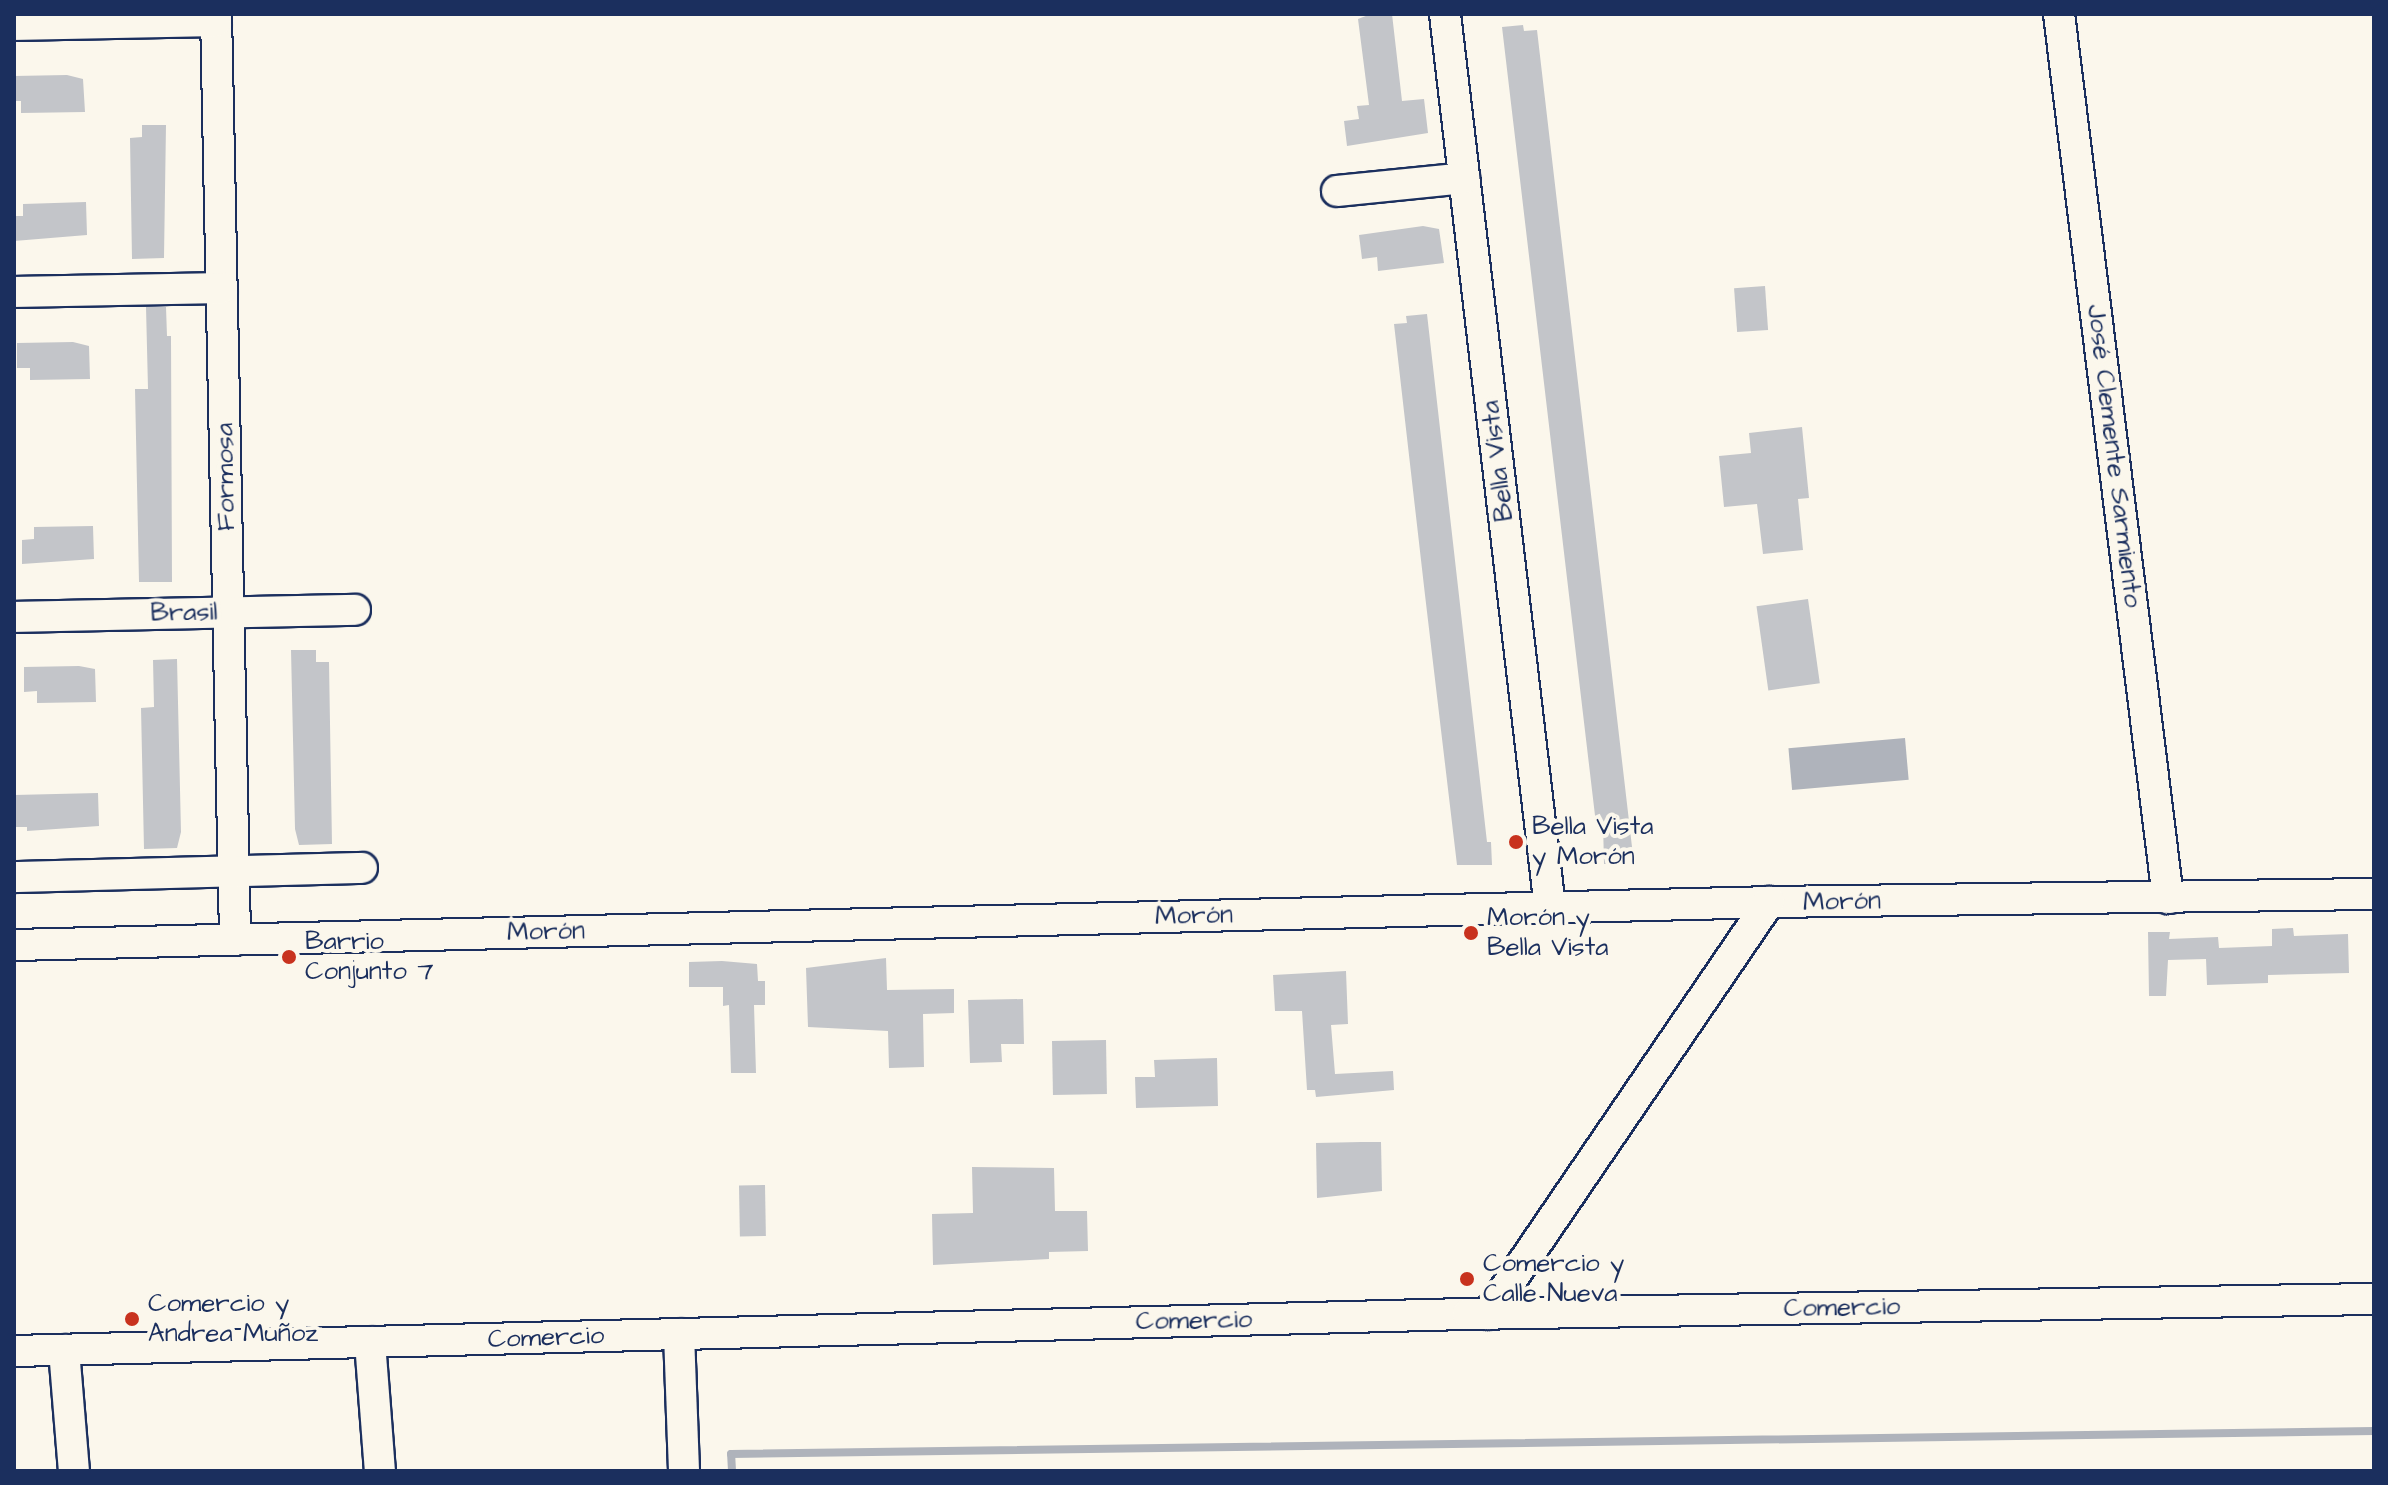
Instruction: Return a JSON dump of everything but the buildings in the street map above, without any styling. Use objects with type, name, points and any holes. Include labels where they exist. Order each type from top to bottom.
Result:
[{"type":"street","name":"Bella Vista","points":[[1445,14],[1550,908]]},
{"type":"street","name":"José Clemente Sarmiento","points":[[2059,14],[2168,898]]},
{"type":"street","points":[[14,25],[216,18]]},
{"type":"street","name":"Formosa","points":[[216,18],[235,940]]},
{"type":"street","points":[[1337,191],[1464,178]]},
{"type":"street","points":[[14,292],[222,288]]},
{"type":"street","name":"Brasil","points":[[14,617],[355,610]]},
{"type":"street","points":[[14,877],[362,868]]},
{"type":"street","name":"Morón","points":[[14,945],[1769,902],[2374,894]]},
{"type":"street","points":[[1488,1314],[1769,902]]},
{"type":"street","name":"Comercio","points":[[14,1351],[1488,1314],[2374,1299]]},
{"type":"street","points":[[679,1334],[684,1471]]},
{"type":"street","points":[[370,1342],[380,1471]]},
{"type":"street","points":[[64,1350],[74,1471]]},
{"type":"shaded area","points":[[1905,738],[1909,780],[1792,790],[1788,748]]},
{"type":"waterway","points":[[732,1471],[731,1454],[2374,1431]]},
{"type":"place","name":"Bella Vista y Morón","points":[[1516,842]]},
{"type":"place","name":"Morón y Bella Vista","points":[[1471,933]]},
{"type":"place","name":"Barrio Conjunto 7","points":[[289,957]]},
{"type":"place","name":"Comercio y Calle Nueva","points":[[1467,1279]]},
{"type":"place","name":"Comercio y Andrea Muñoz","points":[[132,1319]]}]
